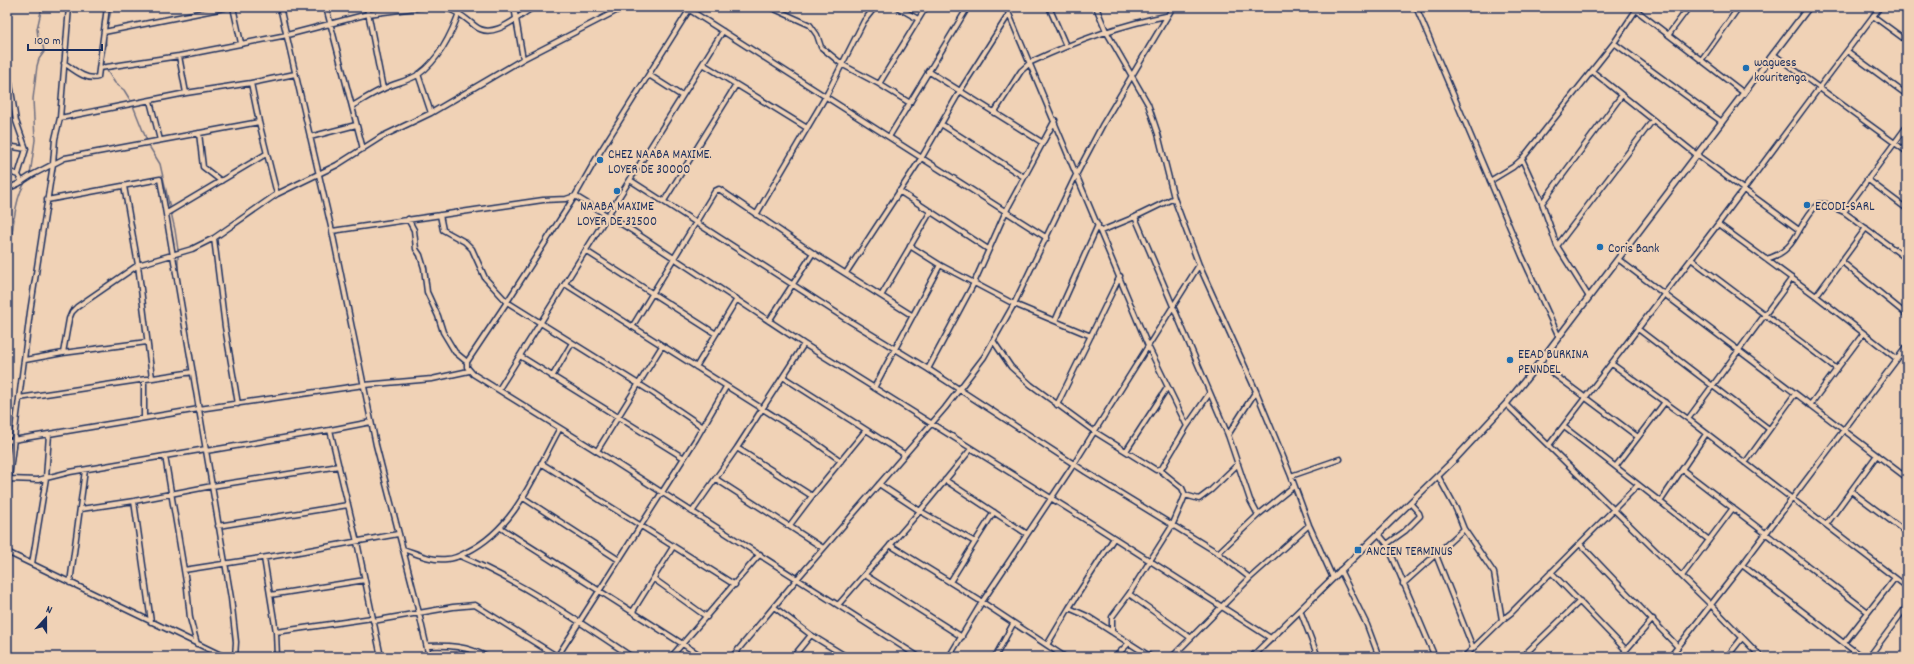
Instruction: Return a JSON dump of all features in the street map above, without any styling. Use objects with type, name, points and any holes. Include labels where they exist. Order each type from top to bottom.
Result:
[{"type":"street","points":[[7,494],[30,312],[53,164],[55,139],[60,118],[69,7]]},
{"type":"street","points":[[64,63],[90,78],[98,77],[107,7]]},
{"type":"street","points":[[104,32],[229,7]]},
{"type":"street","points":[[233,7],[241,43]]},
{"type":"street","points":[[280,7],[332,230],[372,422],[429,657]]},
{"type":"street","points":[[326,7],[363,149]]},
{"type":"street","points":[[367,7],[383,89]]},
{"type":"street","points":[[100,68],[179,56],[287,35],[368,14],[423,7]]},
{"type":"street","points":[[443,7],[459,13],[480,29],[490,32],[500,28],[534,7]]},
{"type":"street","points":[[352,106],[383,89],[418,74],[433,60],[443,46],[461,7]]},
{"type":"street","points":[[514,7],[523,59]]},
{"type":"street","points":[[63,353],[72,312],[138,265],[192,249],[214,238],[277,194],[337,165],[381,137],[431,113],[523,59],[624,7]]},
{"type":"street","points":[[685,7],[690,8],[723,32],[1048,238]]},
{"type":"street","points":[[770,7],[810,24],[817,35],[821,47],[843,65],[879,84],[910,103]]},
{"type":"street","points":[[756,215],[826,96],[864,21],[875,7]]},
{"type":"street","points":[[897,7],[918,19]]},
{"type":"street","points":[[879,84],[926,7]]},
{"type":"street","points":[[1006,7],[1031,62],[1076,175],[1120,276],[1148,346],[1186,426]]},
{"type":"street","points":[[1049,7],[1066,46]]},
{"type":"street","points":[[1096,7],[1106,31],[1148,104],[1156,126],[1174,198],[1200,265],[1256,391],[1291,476],[1309,525],[1332,578]]},
{"type":"street","points":[[732,657],[823,548],[932,423],[959,390],[994,342],[1048,238],[1076,175],[1103,124],[1133,76],[1166,16],[1173,7]]},
{"type":"street","points":[[1416,7],[1525,263],[1559,336]]},
{"type":"street","points":[[1669,34],[1689,7]]},
{"type":"street","points":[[1702,59],[1739,7]]},
{"type":"street","points":[[1252,657],[1438,476],[1506,404],[1540,363],[1809,7]]},
{"type":"street","points":[[1549,445],[1744,190],[1880,7]]},
{"type":"street","points":[[690,8],[600,152],[575,196],[467,362],[467,367],[469,371],[597,450],[919,657]]},
{"type":"street","points":[[889,137],[967,8]]},
{"type":"street","points":[[1490,181],[1513,167],[1522,158],[1592,71],[1637,9],[1744,93]]},
{"type":"street","points":[[846,273],[922,157],[960,91],[1009,14]]},
{"type":"street","points":[[994,113],[1021,71],[1031,62],[1066,46],[1106,31],[1141,21],[1166,16]]},
{"type":"street","points":[[1873,16],[1907,41]]},
{"type":"street","points":[[498,389],[566,284],[607,215],[723,32]]},
{"type":"street","points":[[1614,42],[1722,122]]},
{"type":"street","points":[[1847,51],[1907,95]]},
{"type":"street","points":[[1773,54],[1907,152]]},
{"type":"street","points":[[179,56],[186,93]]},
{"type":"street","points":[[703,64],[808,128]]},
{"type":"street","points":[[1592,71],[1697,155],[1799,230]]},
{"type":"street","points":[[928,72],[1043,143]]},
{"type":"street","points":[[60,118],[186,93],[251,83],[295,74]]},
{"type":"street","points":[[418,74],[431,113]]},
{"type":"street","points":[[649,75],[682,96]]},
{"type":"street","points":[[7,77],[10,84],[16,121],[26,149],[18,175]]},
{"type":"street","points":[[251,83],[266,154],[277,194]]},
{"type":"street","points":[[664,201],[736,85]]},
{"type":"street","points":[[1542,203],[1622,96]]},
{"type":"street","points":[[150,101],[160,140]]},
{"type":"street","points":[[928,369],[974,283],[1006,211],[1055,120]]},
{"type":"street","points":[[1557,246],[1653,120]]},
{"type":"street","points":[[7,189],[65,158],[259,122]]},
{"type":"street","points":[[941,124],[1024,177]]},
{"type":"street","points":[[310,137],[356,125]]},
{"type":"street","points":[[1844,212],[1907,126]]},
{"type":"street","points":[[199,133],[203,167],[221,181]]},
{"type":"street","points":[[7,146],[26,149]]},
{"type":"street","points":[[167,213],[266,154]]},
{"type":"street","points":[[1522,158],[1542,203],[1557,246],[1589,297]]},
{"type":"street","points":[[7,171],[18,175],[22,182]]},
{"type":"street","points":[[47,200],[160,179],[167,213],[236,637],[235,657]]},
{"type":"street","points":[[1867,179],[1907,209]]},
{"type":"street","points":[[630,180],[928,369],[1074,464],[1218,554],[1250,578]]},
{"type":"street","points":[[124,186],[138,265],[152,378]]},
{"type":"street","points":[[632,327],[715,191],[718,189],[813,253],[913,316]]},
{"type":"street","points":[[900,191],[988,249]]},
{"type":"street","points":[[332,230],[543,200],[566,199],[575,196],[675,258],[804,344],[1272,638]]},
{"type":"street","points":[[1101,231],[1135,217],[1174,198]]},
{"type":"street","points":[[1766,259],[1779,255],[1794,241],[1799,230],[1818,204],[1826,204],[1844,212],[1907,259]]},
{"type":"street","points":[[881,296],[931,212]]},
{"type":"street","points":[[440,215],[443,230],[465,242],[472,249],[485,278],[507,302],[638,384],[703,427]]},
{"type":"street","points":[[1135,217],[1209,394],[1228,435],[1250,500],[1258,515]]},
{"type":"street","points":[[408,219],[414,230],[416,249],[420,254],[424,268],[428,294],[438,316],[443,332],[455,352],[467,362]]},
{"type":"street","points":[[1055,321],[1098,224]]},
{"type":"street","points":[[1718,224],[1816,296],[1897,359]]},
{"type":"street","points":[[1816,296],[1866,228]]},
{"type":"street","points":[[214,238],[238,404]]},
{"type":"street","points":[[910,246],[940,265],[1014,304],[1091,336]]},
{"type":"street","points":[[586,251],[716,334]]},
{"type":"street","points":[[769,321],[794,285],[813,253]]},
{"type":"street","points":[[1618,259],[1907,478]]},
{"type":"street","points":[[1691,259],[1837,369]]},
{"type":"street","points":[[1841,261],[1907,315]]},
{"type":"street","points":[[874,388],[940,265]]},
{"type":"street","points":[[949,657],[982,602],[1074,464],[1200,265]]},
{"type":"street","points":[[1057,405],[1120,276]]},
{"type":"street","points":[[1688,419],[1792,278]]},
{"type":"street","points":[[566,284],[726,387],[762,408],[841,461]]},
{"type":"street","points":[[696,367],[737,299]]},
{"type":"street","points":[[1638,329],[1769,430]]},
{"type":"street","points":[[1810,405],[1863,334]]},
{"type":"street","points":[[25,360],[63,353],[147,342]]},
{"type":"street","points":[[994,342],[1011,366],[1057,405],[1094,432],[1156,470],[1160,470],[1182,488],[1185,495],[1172,526],[1129,594],[1112,616],[1112,632]]},
{"type":"street","points":[[552,377],[572,343]]},
{"type":"street","points":[[692,512],[737,448],[804,344]]},
{"type":"street","points":[[597,450],[662,346]]},
{"type":"street","points":[[1670,657],[1742,565],[1765,532],[1907,346]]},
{"type":"street","points":[[520,356],[684,458]]},
{"type":"street","points":[[1540,363],[1638,437]]},
{"type":"street","points":[[1612,364],[1688,419],[1907,586]]},
{"type":"street","points":[[7,441],[199,409],[364,386],[432,379],[469,371]]},
{"type":"street","points":[[19,398],[193,372]]},
{"type":"street","points":[[783,377],[904,454]]},
{"type":"street","points":[[144,380],[144,418]]},
{"type":"street","points":[[276,632],[419,613],[453,606],[477,605],[557,657],[684,458],[726,387]]},
{"type":"street","points":[[1126,451],[1167,388]]},
{"type":"street","points":[[1228,435],[1256,391]]},
{"type":"street","points":[[1160,470],[1186,426],[1209,394]]},
{"type":"street","points":[[1745,463],[1795,394]]},
{"type":"street","points":[[1616,466],[1665,402]]},
{"type":"street","points":[[1506,404],[1682,576],[1761,657]]},
{"type":"street","points":[[9,479],[29,481],[165,456],[372,422]]},
{"type":"street","points":[[1564,427],[1616,466],[1709,540]]},
{"type":"street","points":[[403,549],[436,559],[449,559],[460,556],[480,545],[501,528],[522,497],[560,428]]},
{"type":"street","points":[[330,430],[340,466],[381,657]]},
{"type":"street","points":[[790,525],[866,430]]},
{"type":"street","points":[[32,564],[46,478],[49,434]]},
{"type":"street","points":[[1660,502],[1706,434]]},
{"type":"street","points":[[737,448],[812,496]]},
{"type":"street","points":[[838,605],[920,511],[971,449]]},
{"type":"street","points":[[1826,525],[1877,455]]},
{"type":"street","points":[[165,456],[184,570],[190,618],[197,644]]},
{"type":"street","points":[[1291,476],[1340,459]]},
{"type":"street","points":[[541,462],[735,585]]},
{"type":"street","points":[[1185,495],[1199,499],[1211,490],[1238,464]]},
{"type":"street","points":[[80,509],[340,466]]},
{"type":"street","points":[[70,583],[85,470]]},
{"type":"street","points":[[1683,470],[1868,612]]},
{"type":"street","points":[[1438,476],[1456,509],[1464,529],[1494,573],[1502,620]]},
{"type":"street","points":[[716,479],[790,525],[823,548]]},
{"type":"street","points":[[945,480],[1027,534]]},
{"type":"street","points":[[879,484],[920,511],[975,542]]},
{"type":"street","points":[[1464,657],[1511,613],[1615,510],[1638,485]]},
{"type":"street","points":[[1218,554],[1258,515],[1294,486]]},
{"type":"street","points":[[1851,491],[1907,533]]},
{"type":"street","points":[[522,497],[619,560]]},
{"type":"street","points":[[134,501],[151,622]]},
{"type":"street","points":[[1387,544],[1405,531],[1420,516],[1410,503]]},
{"type":"street","points":[[218,526],[348,505]]},
{"type":"street","points":[[1682,576],[1734,508]]},
{"type":"street","points":[[950,582],[994,512]]},
{"type":"street","points":[[1172,657],[1250,578],[1309,525]]},
{"type":"street","points":[[501,528],[703,657]]},
{"type":"street","points":[[1404,584],[1464,529]]},
{"type":"street","points":[[1378,533],[1387,544],[1435,657]]},
{"type":"street","points":[[184,570],[264,558],[398,534]]},
{"type":"street","points":[[1047,646],[1069,608],[1114,538]]},
{"type":"street","points":[[1580,544],[1678,646]]},
{"type":"street","points":[[890,545],[982,602],[1013,624],[1065,657]]},
{"type":"street","points":[[633,611],[673,547]]},
{"type":"street","points":[[7,552],[225,657]]},
{"type":"street","points":[[671,657],[735,585],[760,554]]},
{"type":"street","points":[[1436,555],[1473,648]]},
{"type":"street","points":[[460,556],[488,568],[579,622],[632,657]]},
{"type":"street","points":[[264,558],[276,632],[277,657]]},
{"type":"street","points":[[1742,565],[1862,657]]},
{"type":"street","points":[[1340,570],[1366,625],[1379,657]]},
{"type":"street","points":[[1551,572],[1626,650]]},
{"type":"street","points":[[865,575],[962,636]]},
{"type":"street","points":[[1844,643],[1895,578]]},
{"type":"street","points":[[654,579],[707,617]]},
{"type":"street","points":[[270,595],[365,580]]},
{"type":"street","points":[[1129,594],[1191,638]]},
{"type":"street","points":[[1522,657],[1580,601]]},
{"type":"street","points":[[1869,657],[1907,606]]},
{"type":"street","points":[[774,607],[812,635],[847,657]]},
{"type":"street","points":[[1069,608],[1112,632],[1128,644],[1151,657]]},
{"type":"street","points":[[1300,610],[1318,657]]},
{"type":"street","points":[[1621,657],[1653,619]]},
{"type":"street","points":[[996,657],[1013,624]]},
{"type":"street","points":[[793,657],[812,635]]},
{"type":"street","points":[[1727,657],[1742,638]]},
{"type":"street","points":[[1114,657],[1128,644]]},
{"type":"street","points":[[427,646],[464,647],[476,650],[487,657]]},
{"type":"waterway","points":[[30,175],[35,140],[33,99],[37,66],[39,59],[44,52],[43,46],[38,37],[37,29],[42,7]]},
{"type":"waterway","points":[[106,31],[112,7]]},
{"type":"waterway","points":[[105,35],[106,45],[103,60],[106,69],[115,83],[124,90],[132,103],[149,146],[160,164],[175,230],[178,250],[178,274]]},
{"type":"waterway","points":[[7,273],[15,211],[22,188],[27,180]]},
{"type":"place","name":"waguess kouritenga","points":[[1746,68]]},
{"type":"place","name":"CHEZ NAABA MAXIME. LOYER DE 30000","points":[[600,160]]},
{"type":"place","name":"NAABA MAXIME LOYER DE 32500","points":[[617,191]]},
{"type":"place","name":"ECODI-SARL","points":[[1807,205]]},
{"type":"place","name":"Coris Bank","points":[[1600,247]]},
{"type":"place","name":"EEAD BURKINA PENNDEL","points":[[1510,360]]},
{"type":"place","name":"ANCIEN TERMINUS","points":[[1358,550]]}]
